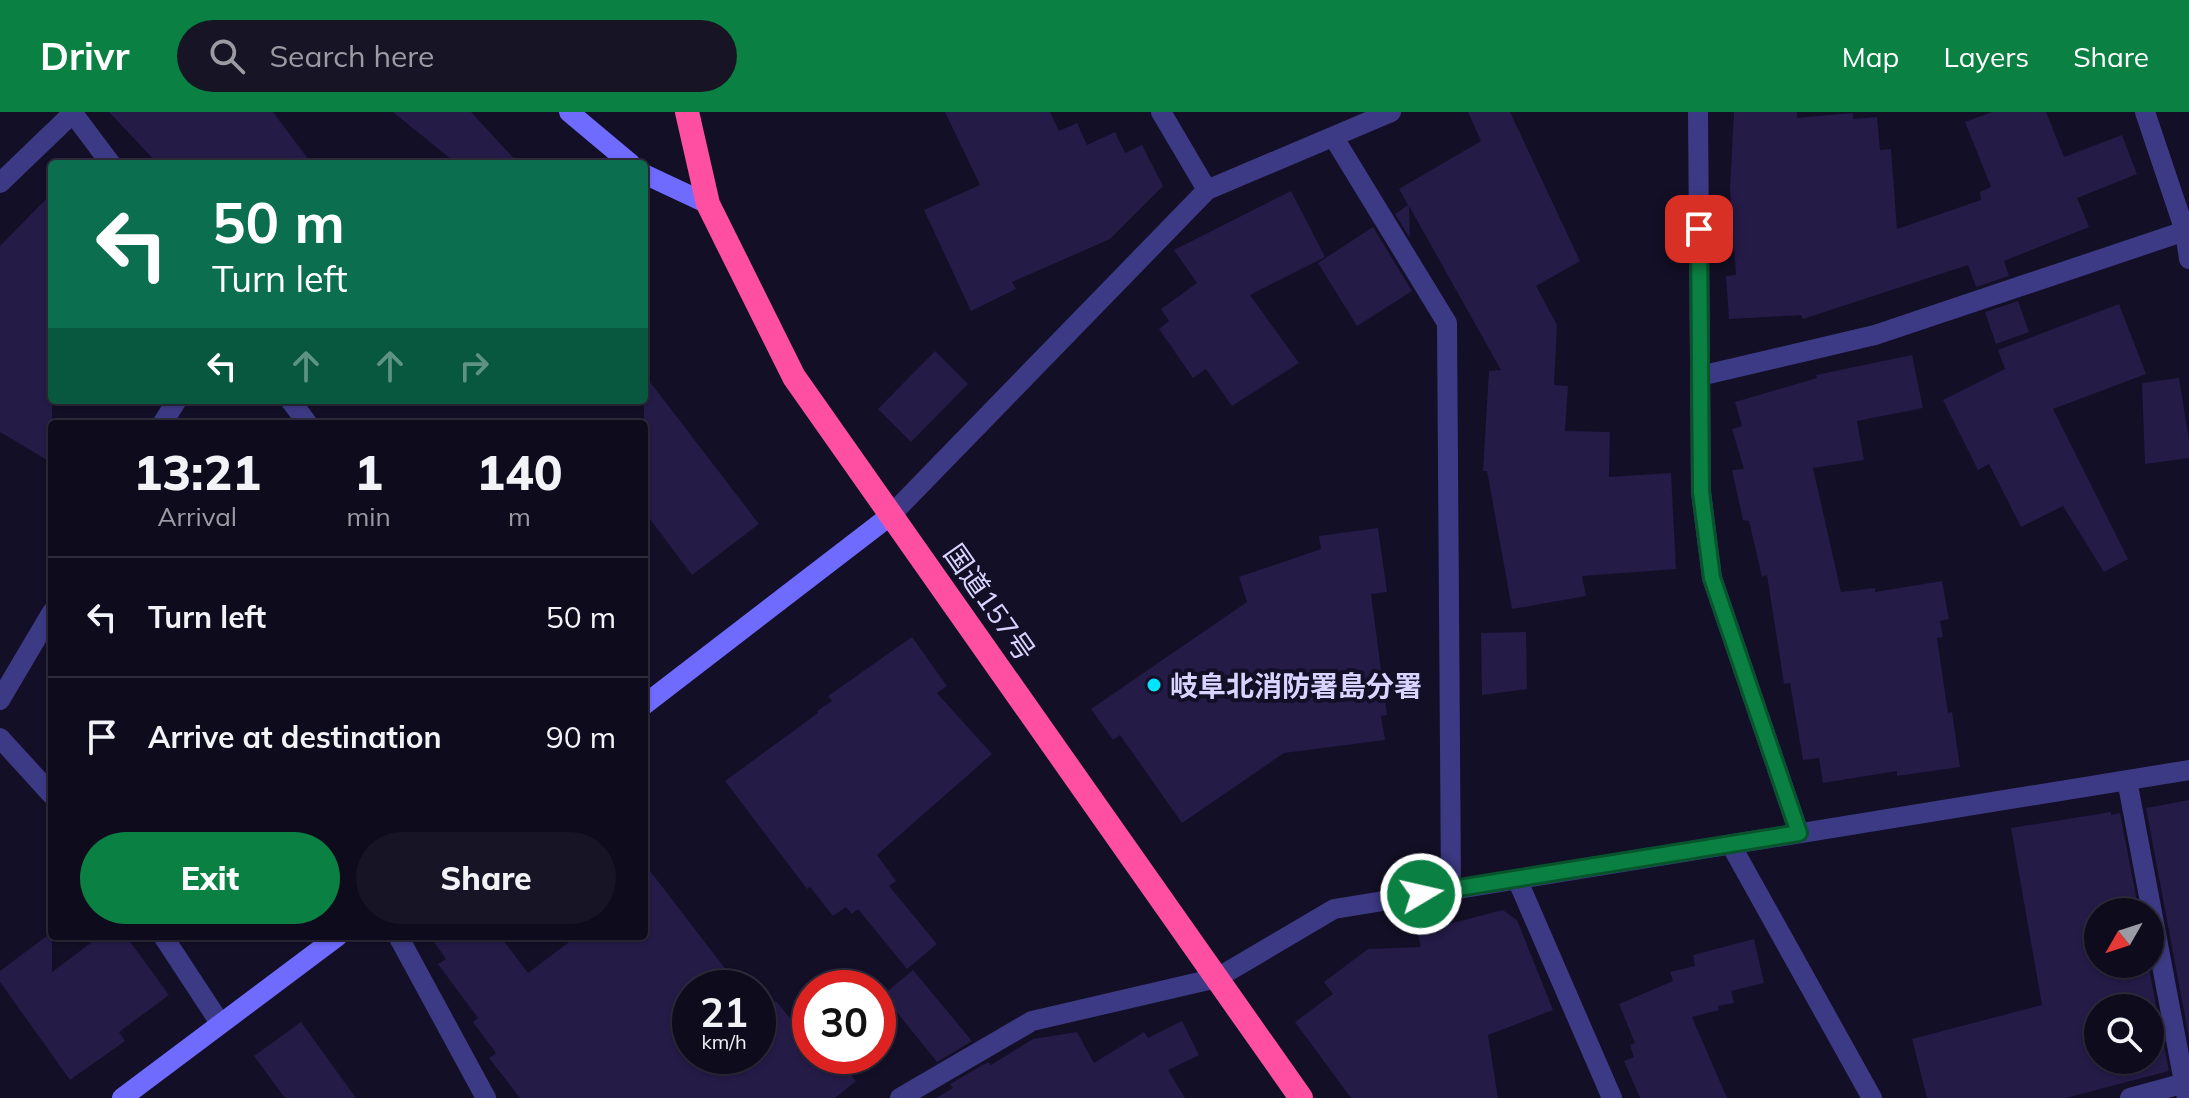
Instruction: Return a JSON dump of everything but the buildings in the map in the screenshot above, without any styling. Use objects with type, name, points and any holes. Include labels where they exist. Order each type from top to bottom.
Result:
[{"type":"highway","name":"国道157号","points":[[687,112],[708,204],[794,377],[1301,1098]]},
{"type":"street","points":[[0,183],[73,112],[108,160]]},
{"type":"street","points":[[569,112],[626,160]]},
{"type":"street","points":[[1161,112],[1207,190]]},
{"type":"street","points":[[648,702],[891,515],[1207,190],[1391,112]]},
{"type":"street","points":[[1698,112],[1701,492],[1712,578],[1799,833]]},
{"type":"street","points":[[2145,112],[2185,231],[2189,259]]},
{"type":"street","points":[[1334,138],[1447,323],[1451,889]]},
{"type":"street","points":[[648,176],[708,204]]},
{"type":"street","points":[[1700,376],[1875,335],[2185,231]]},
{"type":"street","points":[[0,700],[48,619]]},
{"type":"street","points":[[0,738],[48,791]]},
{"type":"street","points":[[911,1095],[1032,1021],[1217,978],[1334,909],[2189,770]]},
{"type":"street","points":[[2127,780],[2187,1088],[2130,1098]]},
{"type":"street","points":[[1731,845],[1872,1098]]},
{"type":"street","points":[[1517,879],[1612,1098]]},
{"type":"street","points":[[166,940],[220,1023]]},
{"type":"street","points":[[122,1098],[333,940]]},
{"type":"street","points":[[400,940],[486,1098]]},
{"type":"place","name":"岐阜北消防署島分署","points":[[1154,685]]},
{"type":"route","points":[[1421,894],[1799,833],[1712,578],[1701,492],[1699,229]]}]
